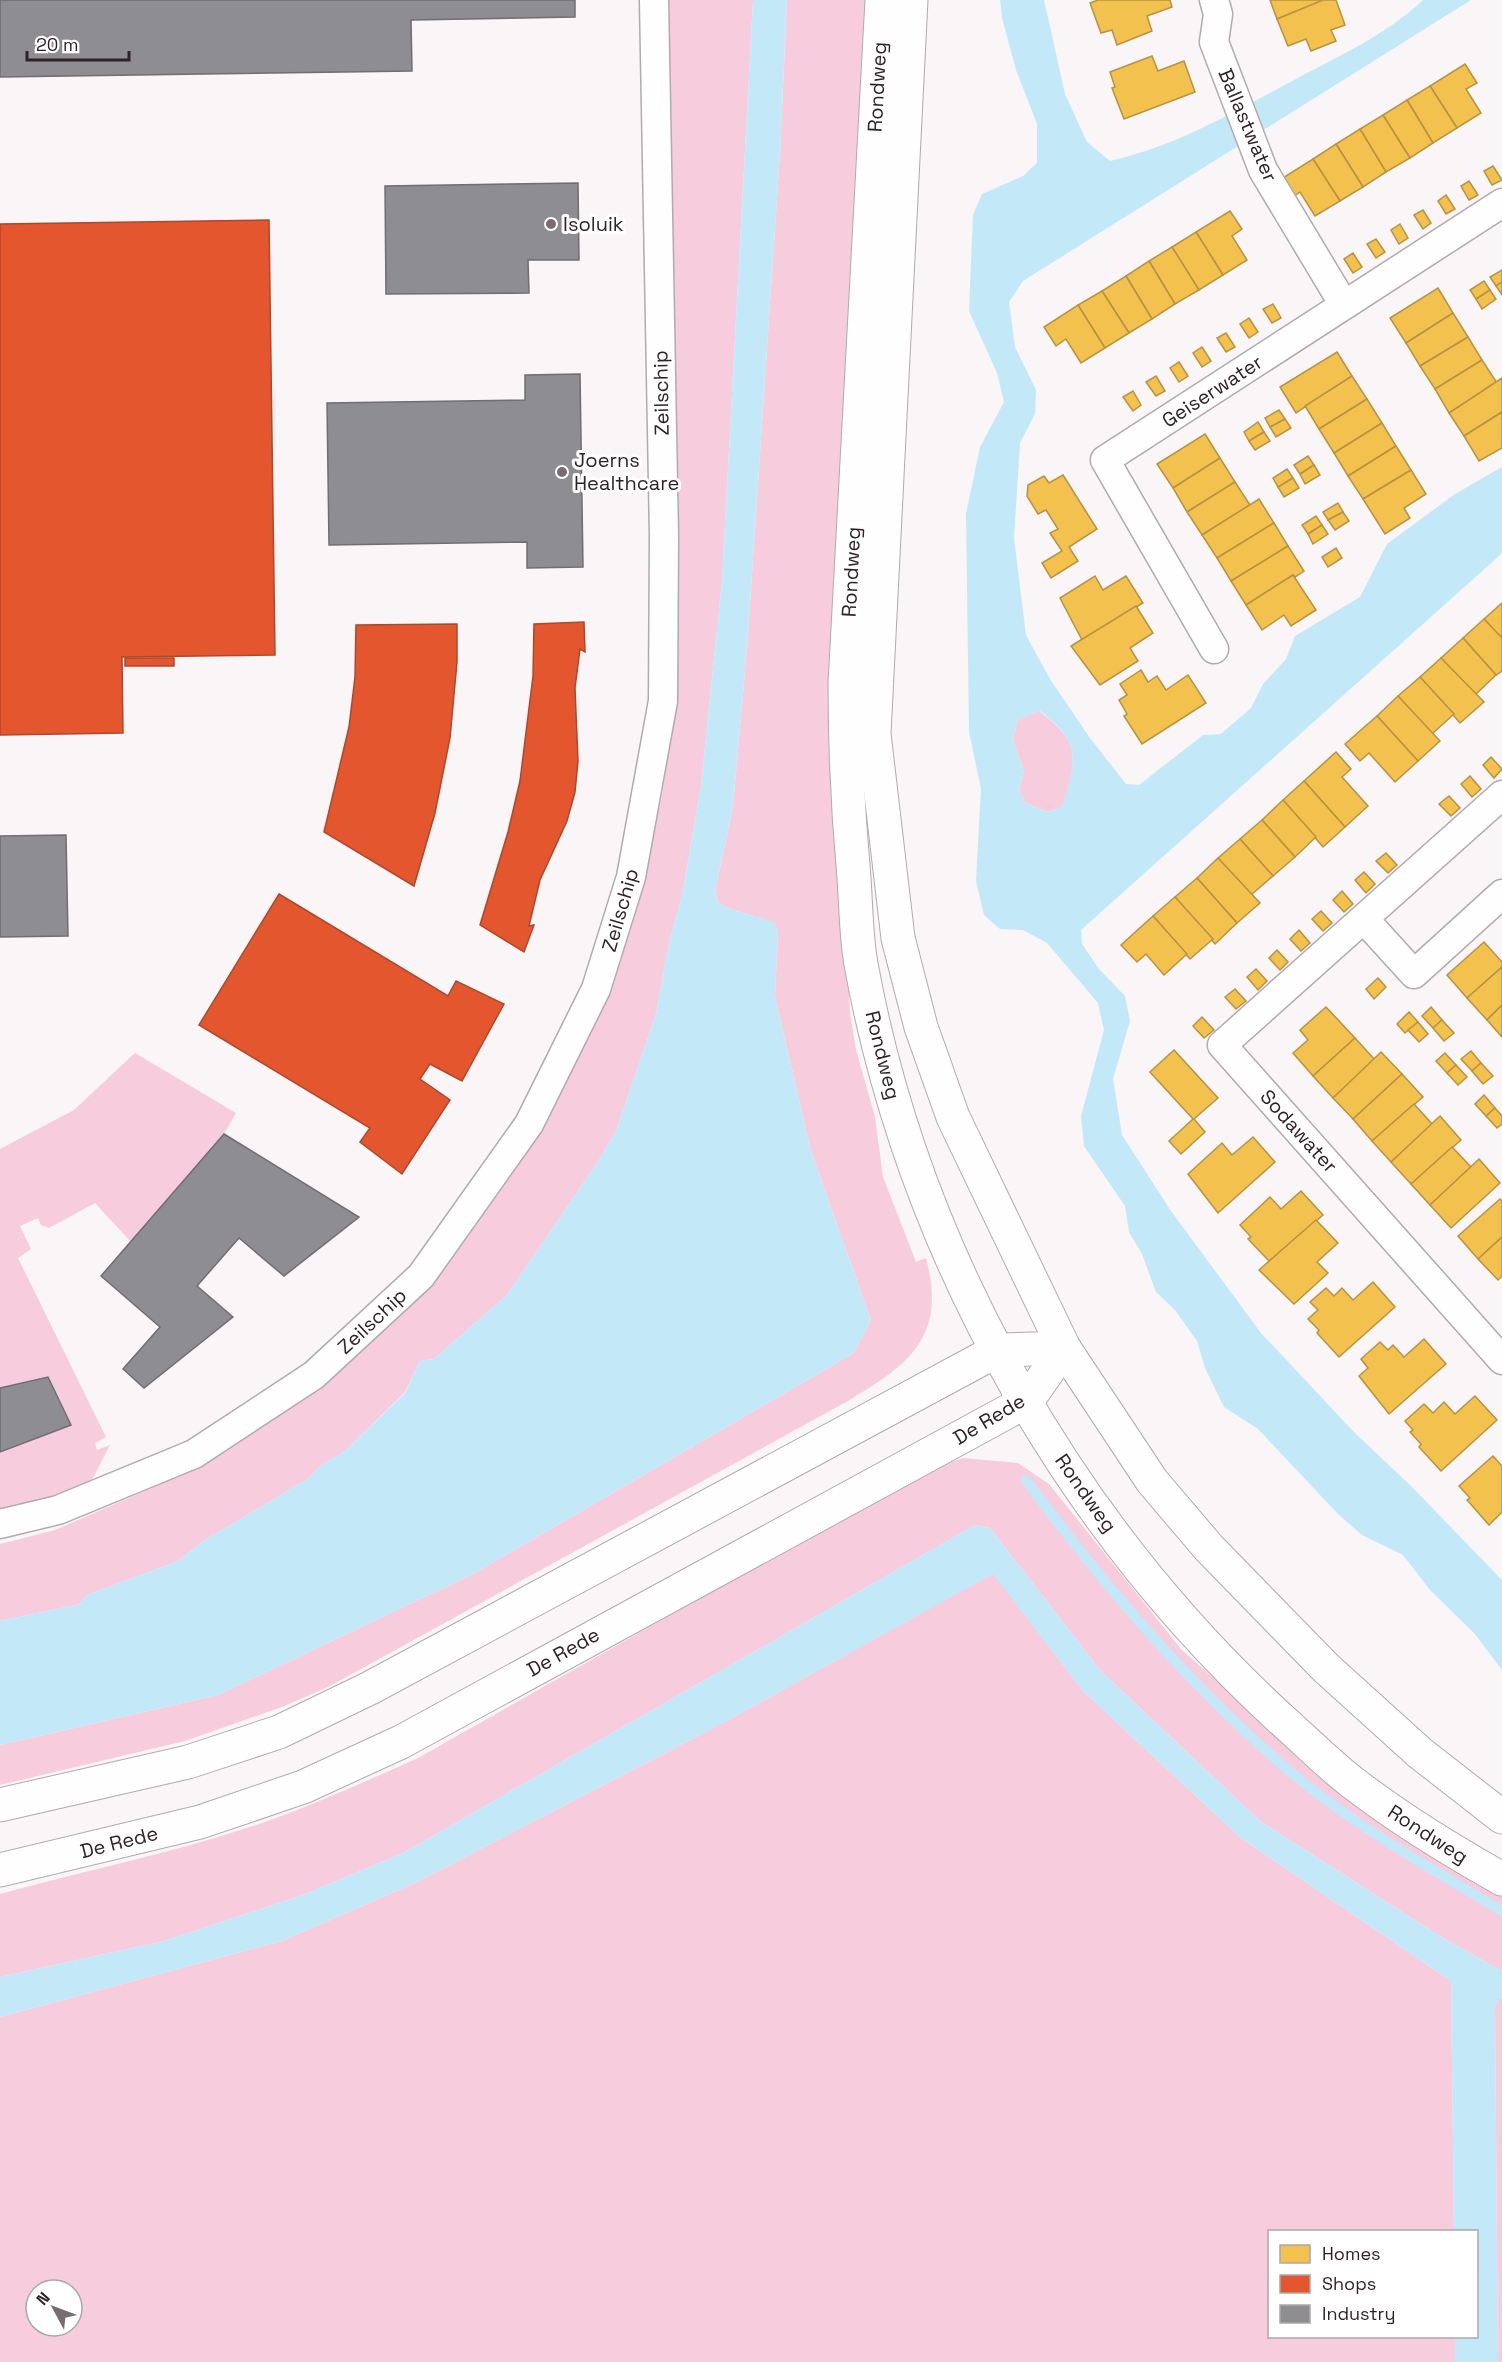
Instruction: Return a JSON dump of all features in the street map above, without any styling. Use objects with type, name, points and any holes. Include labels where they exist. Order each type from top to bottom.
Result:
[{"type":"main road","name":"Rondweg","points":[[882,0],[845,684],[846,778],[860,949],[874,1026],[908,1144],[956,1264],[998,1350],[1080,1487],[1166,1600],[1224,1664],[1353,1783],[1442,1844],[1502,1879]]},
{"type":"main road","name":"Rondweg","points":[[911,0],[874,734],[898,938],[921,1027],[953,1117],[1064,1348],[1152,1481],[1239,1580],[1369,1709],[1502,1817]]},
{"type":"main road","points":[[0,1805],[188,1762],[279,1732],[381,1683],[998,1350],[1064,1348]]},
{"type":"main road","name":"De Rede","points":[[0,1870],[200,1822],[303,1787],[390,1747],[1027,1401],[1064,1348]]},
{"type":"street","name":"Zeilschip","points":[[0,1524],[58,1510],[194,1454],[314,1376],[421,1276],[529,1124],[596,989],[631,877],[663,701],[664,525],[654,0]]},
{"type":"street","name":"Ballastwater","points":[[1214,0],[1218,14],[1214,42],[1263,170],[1344,305]]},
{"type":"street","name":"Geiserwater","points":[[1214,649],[1105,460],[1502,203]]},
{"type":"street","name":"Sodawater","points":[[1502,795],[1222,1045],[1502,1360]]},
{"type":"street","points":[[1364,919],[1414,974],[1502,894]]},
{"type":"shaded area","points":[[667,0],[753,0],[722,580],[701,786],[682,896],[669,943],[656,1014],[616,1131],[599,1160],[507,1295],[434,1359],[420,1361],[405,1392],[346,1450],[318,1468],[309,1478],[202,1542],[178,1561],[87,1595],[80,1604],[0,1621],[0,1544],[55,1530],[159,1485],[232,1443],[290,1403],[540,1127],[574,1067],[610,988],[634,919],[662,796],[674,705]]},
{"type":"shaded area","points":[[787,0],[879,0],[838,777],[850,1013],[856,1050],[875,1117],[883,1177],[916,1262],[926,1258],[931,1285],[931,1308],[927,1328],[918,1345],[905,1360],[889,1374],[848,1401],[330,1686],[282,1707],[185,1741],[0,1785],[0,1745],[218,1695],[473,1574],[854,1353],[871,1320],[811,1151],[775,996],[778,933],[775,924],[725,906],[718,902],[715,892],[733,806],[747,649],[780,153]]},
{"type":"shaded area","points":[[1039,711],[1063,733],[1069,743],[1073,764],[1063,807],[1048,812],[1025,803],[1019,789],[1024,772],[1013,739],[1018,720]]},
{"type":"shaded area","points":[[135,1053],[236,1113],[224,1134],[131,1242],[95,1203],[49,1228],[41,1225],[38,1218],[20,1226],[31,1249],[18,1258],[106,1437],[95,1443],[97,1450],[110,1445],[92,1480],[47,1498],[0,1511],[0,1149],[74,1110]]},
{"type":"shaded area","points":[[964,1458],[1018,1463],[1049,1484],[1181,1649],[1346,1796],[1502,1894],[1502,1971],[1443,1938],[1260,1821],[1100,1670],[990,1528],[975,1525],[403,1853],[303,1895],[164,1941],[0,1977],[0,1894],[233,1833],[304,1807],[418,1758],[932,1467]]},
{"type":"shaded area","points":[[993,1573],[1083,1691],[1241,1838],[1451,1981],[1454,2230],[1268,2230],[1268,2338],[1455,2338],[1455,2362],[0,2362],[0,2017],[282,1941],[415,1883],[725,1722]]},
{"type":"shaded area","points":[[1499,1997],[1502,1999],[1502,2362],[1498,2362],[1495,2008]]},
{"type":"water","points":[[753,0],[787,0],[780,153],[747,649],[733,806],[715,892],[718,902],[725,906],[775,923],[778,933],[775,996],[811,1151],[871,1320],[854,1353],[473,1574],[218,1695],[0,1745],[0,1621],[80,1604],[87,1595],[178,1561],[202,1542],[309,1478],[318,1468],[346,1450],[405,1393],[420,1361],[434,1359],[507,1295],[599,1160],[616,1131],[656,1014],[669,943],[682,896],[701,786],[722,580]]},
{"type":"water","points":[[1000,0],[1044,0],[1065,94],[1087,142],[1110,161],[1159,147],[1227,116],[1362,44],[1394,24],[1423,0],[1471,0],[1023,281],[1009,302],[1015,347],[1036,390],[1035,414],[1020,443],[1014,538],[1026,635],[1050,679],[1090,738],[1126,784],[1139,785],[1203,735],[1221,734],[1251,708],[1263,684],[1286,659],[1295,636],[1360,597],[1387,544],[1455,494],[1502,467],[1502,552],[1499,556],[1081,930],[1082,944],[1099,969],[1125,996],[1130,1021],[1113,1079],[1122,1135],[1171,1211],[1261,1333],[1353,1431],[1412,1487],[1502,1580],[1502,1670],[1475,1634],[1430,1590],[1403,1555],[1362,1535],[1338,1514],[1258,1429],[1224,1407],[1205,1368],[1197,1341],[1175,1310],[1156,1292],[1142,1254],[1129,1232],[1125,1206],[1084,1146],[1081,1116],[1104,1030],[1098,1003],[1047,943],[1023,930],[1000,929],[984,915],[976,881],[981,789],[969,732],[966,514],[980,447],[1004,402],[997,373],[969,311],[973,215],[982,194],[1023,176],[1037,163],[1037,124],[1016,70],[1002,18]],"holes":[[[1040,711],[1054,722],[1070,743],[1073,765],[1062,807],[1048,812],[1025,803],[1019,789],[1024,772],[1013,739],[1018,720]]]},
{"type":"water","points":[[975,1525],[990,1528],[1100,1670],[1260,1821],[1443,1938],[1502,1971],[1502,1999],[1499,1998],[1495,2008],[1498,2362],[1455,2362],[1455,2338],[1478,2338],[1478,2230],[1454,2230],[1451,1981],[1241,1838],[1083,1691],[993,1574],[725,1722],[415,1883],[282,1941],[0,2017],[0,1977],[164,1941],[303,1895],[403,1853]]},
{"type":"building: Homes","points":[[1098,0],[1170,0],[1172,7],[1147,16],[1152,31],[1117,45],[1112,30],[1101,33],[1090,3]]},
{"type":"building: Homes","points":[[1270,0],[1323,0],[1324,1],[1277,19]]},
{"type":"building: Homes","points":[[1323,0],[1336,0],[1345,25],[1331,30],[1336,41],[1311,51],[1306,39],[1288,46],[1277,19]]},
{"type":"building: Homes","points":[[1152,56],[1158,71],[1184,61],[1195,92],[1124,119],[1112,88],[1115,87],[1110,72]]},
{"type":"building: Homes","points":[[1465,64],[1477,83],[1466,89],[1481,113],[1457,128],[1430,86]]},
{"type":"building: Homes","points":[[1430,86],[1457,128],[1433,143],[1407,100]]},
{"type":"building: Homes","points":[[1407,100],[1433,143],[1410,158],[1383,115]]},
{"type":"building: Homes","points":[[1383,115],[1410,158],[1386,172],[1360,129]]},
{"type":"building: Homes","points":[[1360,129],[1386,172],[1363,187],[1336,144]]},
{"type":"building: Homes","points":[[1336,144],[1363,187],[1340,201],[1313,159]]},
{"type":"building: Homes","points":[[1313,159],[1340,201],[1315,216],[1300,192],[1290,199],[1278,181]]},
{"type":"building: Homes","points":[[1493,166],[1502,180],[1492,185],[1484,171]]},
{"type":"building: Homes","points":[[1469,181],[1478,195],[1469,200],[1461,186]]},
{"type":"building: Homes","points":[[1446,195],[1455,209],[1446,214],[1438,201]]},
{"type":"building: Homes","points":[[1423,210],[1431,223],[1423,229],[1414,215]]},
{"type":"building: Homes","points":[[1230,211],[1242,229],[1232,236],[1247,260],[1223,275],[1196,232]]},
{"type":"building: Homes","points":[[1400,224],[1408,238],[1399,244],[1391,230]]},
{"type":"building: Homes","points":[[1196,232],[1223,275],[1199,290],[1172,247]]},
{"type":"building: Homes","points":[[1376,239],[1385,252],[1376,258],[1367,244]]},
{"type":"building: Homes","points":[[1172,247],[1199,290],[1175,304],[1149,261]]},
{"type":"building: Homes","points":[[1353,253],[1362,267],[1353,273],[1344,259]]},
{"type":"building: Homes","points":[[1149,261],[1175,304],[1152,319],[1126,276]]},
{"type":"building: Homes","points":[[1502,270],[1502,282],[1496,286],[1490,277]]},
{"type":"building: Homes","points":[[1126,276],[1152,319],[1129,333],[1102,291]]},
{"type":"building: Homes","points":[[1484,281],[1490,290],[1476,299],[1470,290]]},
{"type":"building: Homes","points":[[1502,282],[1502,295],[1496,286]]},
{"type":"building: Homes","points":[[1438,288],[1453,313],[1406,343],[1390,318]]},
{"type":"building: Homes","points":[[1490,290],[1496,299],[1482,309],[1476,299]]},
{"type":"building: Homes","points":[[1102,291],[1129,333],[1105,348],[1078,305]]},
{"type":"building: Homes","points":[[1273,304],[1281,318],[1272,323],[1263,309]]},
{"type":"building: Homes","points":[[1078,305],[1105,348],[1081,363],[1066,339],[1056,346],[1044,327]]},
{"type":"building: Homes","points":[[1453,313],[1468,337],[1420,366],[1406,343]]},
{"type":"building: Homes","points":[[1249,318],[1258,332],[1249,338],[1240,324]]},
{"type":"building: Homes","points":[[1226,333],[1235,347],[1226,352],[1217,338]]},
{"type":"building: Homes","points":[[1468,337],[1482,360],[1435,389],[1420,366]]},
{"type":"building: Homes","points":[[1202,347],[1211,361],[1202,367],[1193,353]]},
{"type":"building: Homes","points":[[1337,352],[1352,376],[1296,413],[1280,387]]},
{"type":"building: Homes","points":[[1482,360],[1497,383],[1449,413],[1435,389]]},
{"type":"building: Homes","points":[[1179,362],[1188,376],[1179,382],[1170,368]]},
{"type":"building: Homes","points":[[1156,376],[1165,391],[1156,396],[1146,382]]},
{"type":"building: Homes","points":[[1352,376],[1367,399],[1319,429],[1305,406]]},
{"type":"building: Homes","points":[[1502,378],[1502,412],[1464,436],[1449,413]]},
{"type":"building: Homes","points":[[1133,391],[1141,405],[1133,411],[1123,397]]},
{"type":"building: Homes","points":[[1367,399],[1382,423],[1334,453],[1319,429]]},
{"type":"building: Homes","points":[[1279,410],[1285,419],[1270,427],[1265,418]]},
{"type":"building: Homes","points":[[1502,412],[1502,448],[1479,461],[1464,436]]},
{"type":"building: Homes","points":[[1285,419],[1291,428],[1276,437],[1270,427]]},
{"type":"building: Homes","points":[[1258,422],[1264,432],[1249,441],[1244,432]]},
{"type":"building: Homes","points":[[1382,423],[1396,446],[1348,476],[1334,453]]},
{"type":"building: Homes","points":[[1264,432],[1270,441],[1255,450],[1249,441]]},
{"type":"building: Homes","points":[[1205,434],[1220,458],[1173,488],[1157,464]]},
{"type":"building: Homes","points":[[1396,446],[1411,470],[1363,499],[1348,476]]},
{"type":"building: Homes","points":[[1308,456],[1314,465],[1300,474],[1294,465]]},
{"type":"building: Homes","points":[[1220,458],[1235,482],[1187,512],[1173,488]]},
{"type":"building: Homes","points":[[1314,465],[1320,475],[1305,484],[1300,474]]},
{"type":"building: Homes","points":[[1287,469],[1293,478],[1278,487],[1273,478]]},
{"type":"building: Homes","points":[[1411,470],[1426,494],[1404,508],[1410,518],[1385,534],[1363,499]]},
{"type":"building: Homes","points":[[1063,475],[1097,529],[1069,547],[1078,561],[1051,578],[1042,563],[1062,551],[1050,533],[1058,529],[1046,510],[1038,514],[1027,496],[1028,485],[1044,476],[1049,483]]},
{"type":"building: Homes","points":[[1293,478],[1299,488],[1284,497],[1278,487]]},
{"type":"building: Homes","points":[[1235,482],[1250,505],[1202,535],[1187,512]]},
{"type":"building: Homes","points":[[1259,499],[1274,523],[1217,558],[1202,535]]},
{"type":"building: Homes","points":[[1338,503],[1343,512],[1328,520],[1323,512]]},
{"type":"building: Homes","points":[[1343,512],[1349,521],[1335,530],[1328,520]]},
{"type":"building: Homes","points":[[1316,516],[1322,525],[1308,534],[1302,525]]},
{"type":"building: Homes","points":[[1274,523],[1288,546],[1231,581],[1217,558]]},
{"type":"building: Homes","points":[[1322,525],[1328,534],[1313,544],[1308,534]]},
{"type":"building: Homes","points":[[1288,546],[1304,571],[1295,577],[1293,575],[1246,605],[1231,581]]},
{"type":"building: Homes","points":[[1336,548],[1342,558],[1328,567],[1322,557]]},
{"type":"building: Homes","points":[[1293,575],[1316,610],[1291,626],[1284,615],[1262,630],[1246,605]]},
{"type":"building: Homes","points":[[1095,576],[1103,590],[1126,576],[1143,603],[1082,640],[1060,598]]},
{"type":"building: Homes","points":[[1502,603],[1502,638],[1484,619]]},
{"type":"building: Homes","points":[[1136,606],[1153,633],[1130,648],[1138,661],[1100,685],[1071,646]]},
{"type":"building: Homes","points":[[1484,619],[1502,638],[1502,671],[1496,675],[1463,638]]},
{"type":"building: Homes","points":[[1463,638],[1496,675],[1475,695],[1441,658]]},
{"type":"building: Homes","points":[[1441,658],[1484,702],[1460,723],[1420,677]]},
{"type":"building: Homes","points":[[1141,670],[1148,682],[1157,676],[1166,690],[1188,675],[1206,703],[1142,744],[1124,716],[1127,714],[1119,700],[1127,695],[1120,684]]},
{"type":"building: Homes","points":[[1420,677],[1454,714],[1432,734],[1398,696]]},
{"type":"building: Homes","points":[[1398,696],[1440,741],[1418,761],[1377,716]]},
{"type":"building: Homes","points":[[1377,716],[1418,761],[1395,782],[1369,753],[1360,761],[1345,744]]},
{"type":"building: Homes","points":[[1336,752],[1351,769],[1342,777],[1368,806],[1345,827],[1304,781]]},
{"type":"building: Homes","points":[[1491,757],[1502,769],[1494,778],[1483,765]]},
{"type":"building: Homes","points":[[1470,776],[1481,789],[1472,797],[1461,784]]},
{"type":"building: Homes","points":[[1304,781],[1345,827],[1323,847],[1283,800]]},
{"type":"building: Homes","points":[[1449,796],[1460,808],[1451,816],[1439,804]]},
{"type":"building: Homes","points":[[1283,800],[1316,837],[1295,857],[1262,820]]},
{"type":"building: Homes","points":[[1262,820],[1295,857],[1273,876],[1240,839]]},
{"type":"building: Homes","points":[[1240,839],[1273,876],[1251,895],[1218,858]]},
{"type":"building: Homes","points":[[1386,853],[1397,865],[1388,873],[1376,861]]},
{"type":"building: Homes","points":[[1218,858],[1260,903],[1237,923],[1197,878]]},
{"type":"building: Homes","points":[[1364,872],[1375,884],[1366,893],[1355,880]]},
{"type":"building: Homes","points":[[1197,878],[1237,923],[1215,944],[1175,897]]},
{"type":"building: Homes","points":[[1342,891],[1353,904],[1344,912],[1333,900]]},
{"type":"building: Homes","points":[[1175,897],[1213,939],[1190,959],[1153,916]]},
{"type":"building: Homes","points":[[1321,911],[1332,923],[1323,931],[1312,919]]},
{"type":"building: Homes","points":[[1153,916],[1187,954],[1164,975],[1146,954],[1137,962],[1121,945]]},
{"type":"building: Homes","points":[[1299,930],[1310,943],[1301,951],[1290,939]]},
{"type":"building: Homes","points":[[1484,942],[1502,962],[1502,967],[1467,998],[1447,975]]},
{"type":"building: Homes","points":[[1277,950],[1288,962],[1280,970],[1269,958]]},
{"type":"building: Homes","points":[[1502,967],[1502,1005],[1487,1020],[1467,998]]},
{"type":"building: Homes","points":[[1256,969],[1267,981],[1258,990],[1247,977]]},
{"type":"building: Homes","points":[[1378,978],[1386,987],[1374,999],[1366,989]]},
{"type":"building: Homes","points":[[1235,989],[1246,1001],[1236,1009],[1225,997]]},
{"type":"building: Homes","points":[[1502,1005],[1502,1037],[1487,1020]]},
{"type":"building: Homes","points":[[1326,1007],[1355,1038],[1313,1076],[1293,1053],[1308,1040],[1300,1030]]},
{"type":"building: Homes","points":[[1431,1007],[1442,1020],[1433,1028],[1422,1016]]},
{"type":"building: Homes","points":[[1409,1012],[1418,1022],[1405,1033],[1397,1024]]},
{"type":"building: Homes","points":[[1202,1017],[1214,1030],[1204,1038],[1193,1026]]},
{"type":"building: Homes","points":[[1442,1020],[1454,1033],[1444,1041],[1433,1028]]},
{"type":"building: Homes","points":[[1418,1022],[1428,1034],[1419,1042],[1408,1030]]},
{"type":"building: Homes","points":[[1355,1038],[1375,1060],[1333,1098],[1313,1076]]},
{"type":"building: Homes","points":[[1174,1050],[1218,1098],[1194,1119],[1205,1132],[1181,1154],[1169,1141],[1193,1119],[1150,1072]]},
{"type":"building: Homes","points":[[1471,1051],[1481,1063],[1472,1071],[1461,1059]]},
{"type":"building: Homes","points":[[1381,1052],[1402,1074],[1353,1119],[1333,1098]]},
{"type":"building: Homes","points":[[1445,1053],[1456,1065],[1447,1073],[1436,1061]]},
{"type":"building: Homes","points":[[1481,1063],[1493,1076],[1483,1084],[1472,1071]]},
{"type":"building: Homes","points":[[1456,1065],[1467,1077],[1458,1085],[1447,1073]]},
{"type":"building: Homes","points":[[1402,1074],[1423,1097],[1372,1141],[1353,1119]]},
{"type":"building: Homes","points":[[1484,1095],[1495,1108],[1486,1116],[1475,1104]]},
{"type":"building: Homes","points":[[1414,1104],[1433,1125],[1391,1162],[1372,1141]]},
{"type":"building: Homes","points":[[1495,1108],[1502,1116],[1502,1124],[1497,1128],[1486,1116]]},
{"type":"building: Homes","points":[[1440,1116],[1461,1140],[1411,1184],[1391,1162]]},
{"type":"building: Homes","points":[[1253,1137],[1275,1162],[1218,1213],[1188,1174],[1222,1143],[1232,1155]]},
{"type":"building: Homes","points":[[1452,1147],[1472,1168],[1430,1205],[1411,1184]]},
{"type":"building: Homes","points":[[1479,1159],[1500,1183],[1451,1228],[1430,1205]]},
{"type":"building: Homes","points":[[1301,1191],[1323,1215],[1270,1262],[1248,1239],[1251,1237],[1240,1225],[1270,1197],[1281,1209]]},
{"type":"building: Homes","points":[[1500,1199],[1502,1201],[1502,1237],[1478,1259],[1458,1236]]},
{"type":"building: Homes","points":[[1316,1220],[1338,1243],[1317,1262],[1328,1273],[1294,1304],[1259,1270]]},
{"type":"building: Homes","points":[[1502,1237],[1502,1276],[1498,1280],[1478,1259]]},
{"type":"building: Homes","points":[[1373,1282],[1395,1307],[1339,1357],[1317,1333],[1319,1330],[1308,1319],[1318,1310],[1310,1302],[1326,1288],[1334,1296],[1342,1288],[1353,1300]]},
{"type":"building: Homes","points":[[1424,1339],[1446,1364],[1389,1414],[1359,1376],[1368,1368],[1361,1359],[1380,1342],[1388,1350],[1393,1345],[1404,1357]]},
{"type":"building: Homes","points":[[1475,1396],[1497,1420],[1441,1471],[1419,1447],[1421,1444],[1410,1432],[1413,1430],[1405,1421],[1424,1404],[1433,1413],[1444,1402],[1455,1414]]},
{"type":"building: Homes","points":[[1493,1456],[1502,1466],[1502,1512],[1489,1525],[1467,1500],[1470,1498],[1459,1486]]},
{"type":"building: Shops","points":[[269,220],[275,655],[122,657],[123,733],[0,735],[0,224]]},
{"type":"building: Shops","points":[[584,622],[585,652],[580,649],[575,688],[578,761],[575,792],[567,821],[540,880],[529,926],[534,925],[524,952],[480,925],[508,832],[520,781],[533,676],[534,624]]},
{"type":"building: Shops","points":[[457,624],[457,662],[450,738],[435,813],[414,886],[324,832],[349,727],[355,677],[356,625]]},
{"type":"building: Shops","points":[[125,658],[174,658],[174,666],[125,666]]},
{"type":"building: Shops","points":[[279,894],[448,996],[456,981],[504,1004],[462,1081],[430,1064],[420,1079],[450,1100],[402,1174],[360,1142],[370,1128],[199,1025]]},
{"type":"building: Industry","points":[[0,0],[575,0],[575,17],[411,20],[412,71],[0,77]]},
{"type":"building: Industry","points":[[578,183],[579,260],[528,260],[529,293],[386,294],[385,186]]},
{"type":"building: Industry","points":[[580,374],[583,567],[527,568],[527,542],[329,545],[327,403],[525,400],[525,375]]},
{"type":"building: Industry","points":[[66,835],[68,936],[0,937],[0,836]]},
{"type":"building: Industry","points":[[224,1134],[359,1217],[284,1276],[239,1238],[197,1286],[233,1317],[144,1388],[123,1369],[160,1327],[101,1276]]},
{"type":"building: Industry","points":[[48,1377],[71,1425],[0,1452],[0,1388]]},
{"type":"waterway","points":[[1026,1480],[1086,1559],[1150,1634],[1184,1671],[1255,1740],[1316,1793],[1394,1846],[1502,1911]]},
{"type":"place","name":"Isoluik","points":[[551,224]]},
{"type":"place","name":"Joerns Healthcare","points":[[562,472]]}]
